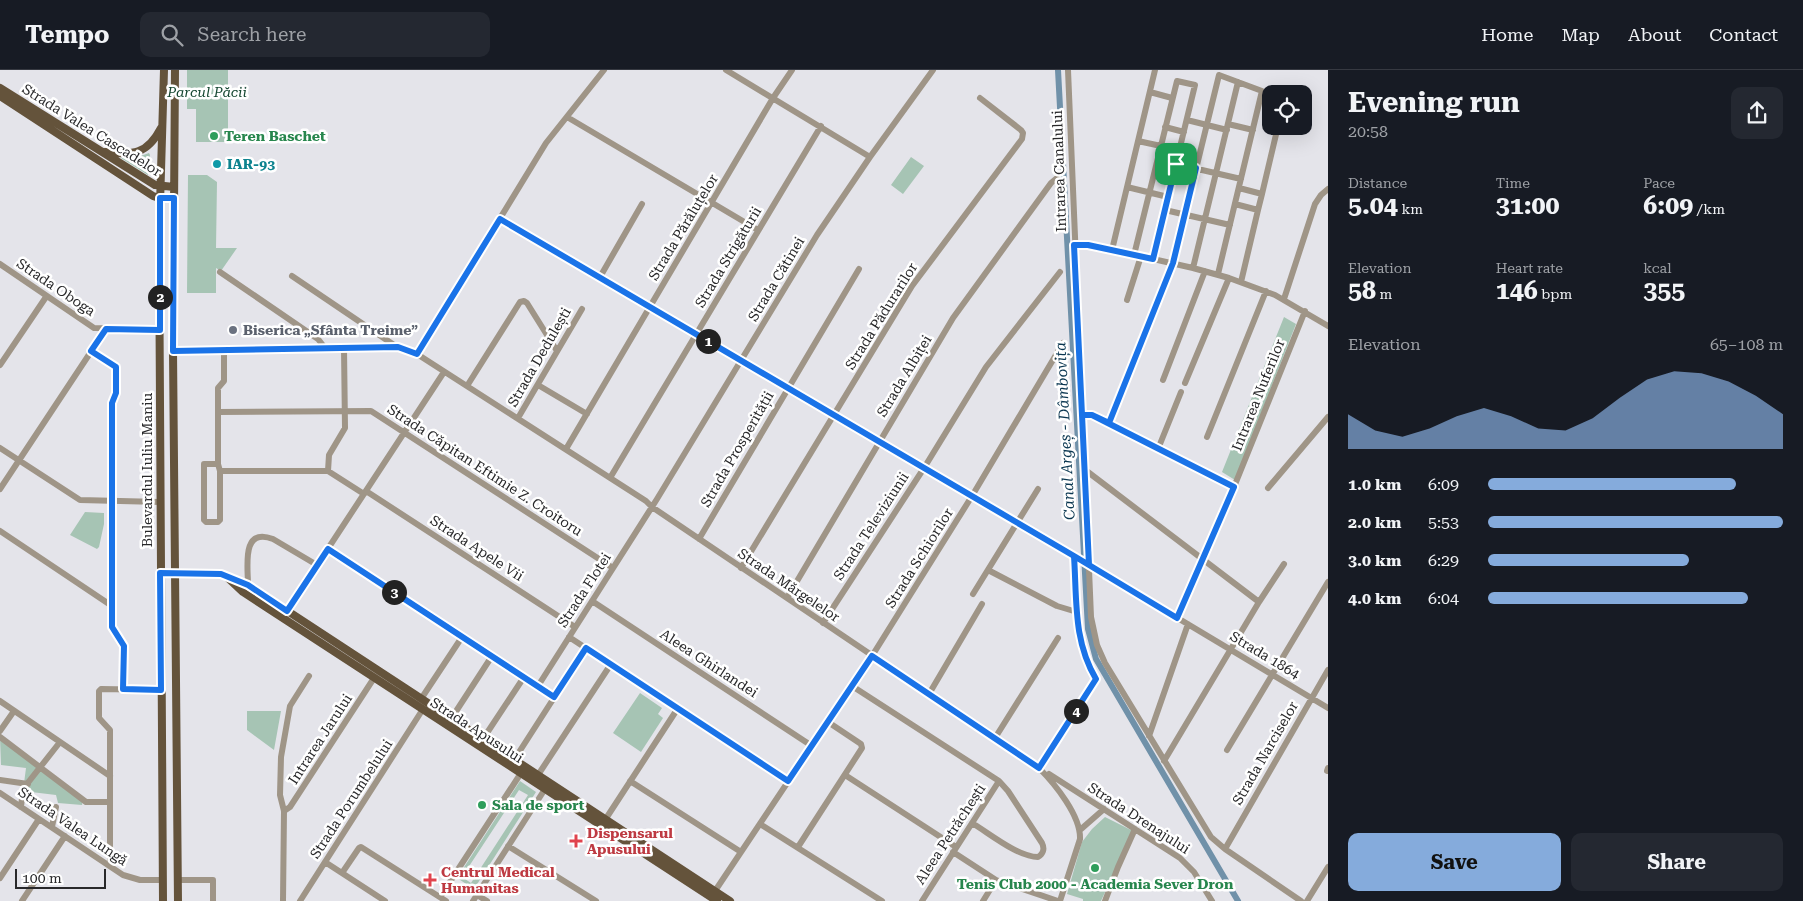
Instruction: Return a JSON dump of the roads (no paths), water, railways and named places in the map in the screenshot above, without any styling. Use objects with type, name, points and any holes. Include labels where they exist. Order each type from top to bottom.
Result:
[{"type":"main road","name":"Bulevardul Iuliu Maniu","points":[[163,901],[160,573],[160,187],[164,70]]},
{"type":"main road","name":"Bulevardul Iuliu Maniu","points":[[176,70],[173,351],[178,901]]},
{"type":"main road","name":"Strada Valea Cascadelor","points":[[0,88],[160,187],[174,187]]},
{"type":"main road","name":"Strada Valea Cascadelor","points":[[0,96],[152,196],[174,198]]},
{"type":"main road","points":[[100,151],[126,154],[143,150],[152,144],[163,125]]},
{"type":"main road","name":"Strada Apusului","points":[[160,573],[215,573],[226,576],[421,705]]},
{"type":"main road","name":"Strada Apusului","points":[[285,614],[374,678],[449,722],[521,773],[536,778]]},
{"type":"main road","name":"Strada Apusului","points":[[449,722],[483,739],[547,786],[713,898],[730,901]]},
{"type":"main road","points":[[163,880],[178,880]]},
{"type":"street","points":[[417,354],[546,143],[604,70]]},
{"type":"street","points":[[726,70],[870,157]]},
{"type":"street","name":"Strada Părăluțelor","points":[[566,449],[773,98],[792,70]]},
{"type":"street","name":"Strada Cătinei","points":[[652,507],[817,235],[870,157],[933,70]]},
{"type":"street","name":"Intrarea Canalului","points":[[1068,70],[1091,617],[1099,652],[1206,830],[1225,849],[1301,901]]},
{"type":"street","points":[[1112,250],[1155,70]]},
{"type":"street","points":[[1109,423],[1173,263],[1219,75],[1262,91],[1218,274]]},
{"type":"street","points":[[1127,300],[1149,192],[1176,80],[1195,85],[1153,259]]},
{"type":"street","points":[[1193,268],[1238,82]]},
{"type":"street","points":[[1150,92],[1172,98]]},
{"type":"street","name":"Strada Pădurarilor","points":[[741,568],[912,286],[1022,139],[1023,133],[1021,130],[980,98]]},
{"type":"street","points":[[567,117],[758,230]]},
{"type":"street","points":[[1187,120],[1207,125],[1253,130]]},
{"type":"street","name":"Strada Strigăturii","points":[[610,478],[821,126]]},
{"type":"street","points":[[1165,127],[1184,132]]},
{"type":"street","points":[[1241,282],[1276,135]]},
{"type":"street","points":[[1138,141],[1161,146]]},
{"type":"street","points":[[1176,164],[1241,179]]},
{"type":"street","name":"Strada Albiței","points":[[787,598],[953,318],[1057,178]]},
{"type":"street","points":[[1127,187],[1168,197]]},
{"type":"street","points":[[1239,188],[1262,194]]},
{"type":"street","points":[[1284,299],[1315,204],[1320,195],[1328,189]]},
{"type":"street","points":[[600,277],[642,204]]},
{"type":"street","points":[[1235,204],[1258,210]]},
{"type":"street","points":[[1165,210],[1230,225]]},
{"type":"street","name":"Strada 1864","points":[[500,219],[880,441],[1328,708]]},
{"type":"street","points":[[1074,245],[1088,245],[1218,274],[1284,299],[1328,326]]},
{"type":"street","name":"Strada Oboga","points":[[0,264],[90,326],[106,329],[160,330]]},
{"type":"street","name":"Strada Prosperității","points":[[699,540],[859,269]]},
{"type":"street","points":[[1163,380],[1206,271]]},
{"type":"street","points":[[220,272],[318,339],[325,348]]},
{"type":"street","name":"Strada Televiziunii","points":[[823,623],[924,468],[986,367],[1060,272]]},
{"type":"street","name":"Strada Mărgelelor","points":[[292,276],[398,347],[417,354],[646,501],[699,540],[1039,768],[1058,790],[1080,830]]},
{"type":"street","points":[[1184,383],[1229,278]]},
{"type":"street","points":[[1207,436],[1266,291]]},
{"type":"street","points":[[0,365],[46,297]]},
{"type":"street","points":[[467,386],[520,302],[524,301],[527,303],[557,351]]},
{"type":"street","name":"Strada Dedulești","points":[[518,418],[582,309]]},
{"type":"street","name":"Intrarea Nuferilor","points":[[1177,618],[1234,487],[1304,311]]},
{"type":"street","points":[[0,489],[106,329]]},
{"type":"street","name":"Strada Schiorilor","points":[[713,898],[741,852],[872,656],[972,496],[1063,343]]},
{"type":"street","name":"Strada Mărgelelor","points":[[173,351],[398,347]]},
{"type":"street","points":[[224,350],[224,381],[218,388],[218,412],[219,467],[220,520],[218,522],[206,522],[204,517],[204,464],[219,467],[328,471],[329,455],[346,428],[344,348]]},
{"type":"street","points":[[91,351],[116,367],[116,393],[112,403],[112,627],[124,646],[123,689]]},
{"type":"street","points":[[285,614],[444,372]]},
{"type":"street","points":[[538,384],[587,414]]},
{"type":"street","points":[[1158,448],[1182,392]]},
{"type":"street","name":"Strada Căpitan Eftimie Z. Croitoru","points":[[218,412],[371,411],[613,568]]},
{"type":"street","points":[[1082,415],[1092,415],[1109,423],[1234,487]]},
{"type":"street","points":[[1268,488],[1328,417]]},
{"type":"street","points":[[0,448],[80,500],[160,502]]},
{"type":"street","points":[[1084,469],[1259,602]]},
{"type":"street","name":"Strada Apele Vii","points":[[328,471],[365,492],[575,627]]},
{"type":"street","points":[[973,594],[1038,489]]},
{"type":"street","name":"Strada Flotei","points":[[538,686],[652,507]]},
{"type":"street","points":[[0,531],[112,606]]},
{"type":"street","points":[[245,589],[248,547],[253,539],[257,537],[266,536],[273,539],[317,566]]},
{"type":"street","points":[[328,549],[554,697]]},
{"type":"street","points":[[1039,768],[1096,679],[1085,659],[1081,646],[1074,556]]},
{"type":"street","points":[[1164,761],[1230,649],[1284,564]]},
{"type":"street","points":[[988,570],[1058,606],[1077,612]]},
{"type":"street","points":[[1227,750],[1328,582]]},
{"type":"street","name":"Aleea Ghirlandei","points":[[592,601],[812,746]]},
{"type":"street","points":[[929,694],[982,604]]},
{"type":"street","points":[[1149,736],[1188,624]]},
{"type":"street","points":[[569,636],[788,781]]},
{"type":"street","name":"Strada Porumbelului","points":[[300,901],[462,637]]},
{"type":"street","points":[[995,738],[1058,638]]},
{"type":"street","points":[[514,760],[586,648]]},
{"type":"street","points":[[449,722],[492,656]]},
{"type":"street","points":[[536,778],[611,664]]},
{"type":"street","name":"Strada Narciselor","points":[[1225,849],[1328,670]]},
{"type":"street","points":[[283,901],[284,811],[280,795],[280,762],[290,706],[309,676]]},
{"type":"street","points":[[483,739],[524,677]]},
{"type":"street","name":"Intrarea Jarului","points":[[284,811],[290,807],[374,678]]},
{"type":"street","points":[[852,686],[999,781],[1042,843],[1043,853],[1038,858],[1030,856],[1012,848],[972,823]]},
{"type":"street","points":[[110,866],[110,730],[99,718],[99,691],[101,689],[161,690]]},
{"type":"street","points":[[0,701],[110,776]]},
{"type":"street","points":[[603,822],[678,708]]},
{"type":"street","points":[[0,731],[14,711]]},
{"type":"street","points":[[798,847],[862,749],[862,746],[828,722]]},
{"type":"street","points":[[0,737],[86,802],[110,802]]},
{"type":"street","points":[[21,807],[23,789],[60,742]]},
{"type":"street","name":"Strada Drenajului","points":[[1039,768],[1187,864],[1212,901]]},
{"type":"street","points":[[342,873],[359,848],[362,847],[443,899],[521,773]]},
{"type":"street","points":[[845,775],[955,849],[996,880],[1059,901],[1080,839],[1080,830],[1104,809]]},
{"type":"street","points":[[0,780],[28,784]]},
{"type":"street","points":[[630,781],[741,852]]},
{"type":"street","name":"Aleea Petrăchești","points":[[922,901],[999,781]]},
{"type":"street","points":[[473,901],[547,786]]},
{"type":"street","name":"Strada Valea Lungă","points":[[0,793],[123,875],[134,880],[163,880]]},
{"type":"street","points":[[52,827],[56,807]]},
{"type":"street","points":[[0,878],[39,819]]},
{"type":"street","points":[[760,824],[882,901]]},
{"type":"street","points":[[1105,901],[1135,829]]},
{"type":"street","points":[[22,901],[65,836]]},
{"type":"street","points":[[508,846],[596,901]]},
{"type":"street","points":[[325,862],[375,898],[385,901]]},
{"type":"street","points":[[1307,901],[1328,867]]},
{"type":"street","points":[[178,880],[213,880],[213,901]]},
{"type":"street","points":[[983,901],[996,880]]},
{"type":"street","points":[[477,894],[487,901]]},
{"type":"waterway","name":"Canal Argeș - Dâmbovița","points":[[1058,70],[1088,629],[1096,659],[1238,901]]},
{"type":"place","name":"Teren Baschet","points":[[214,136]]},
{"type":"place","name":"IAR-93","points":[[217,164]]},
{"type":"place","name":"Biserica „Sfânta Treime”","points":[[233,330]]},
{"type":"place","name":"Sala de sport","points":[[482,805]]},
{"type":"place","name":"Dispensarul Apusului","points":[[576,841]]},
{"type":"place","name":"Tenis Club 2000 - Academia Sever Dron","points":[[1095,868]]},
{"type":"place","name":"Centrul Medical Humanitas","points":[[430,880]]},
{"type":"park label","name":"Parcul Păcii","points":[[207,92]]}]
